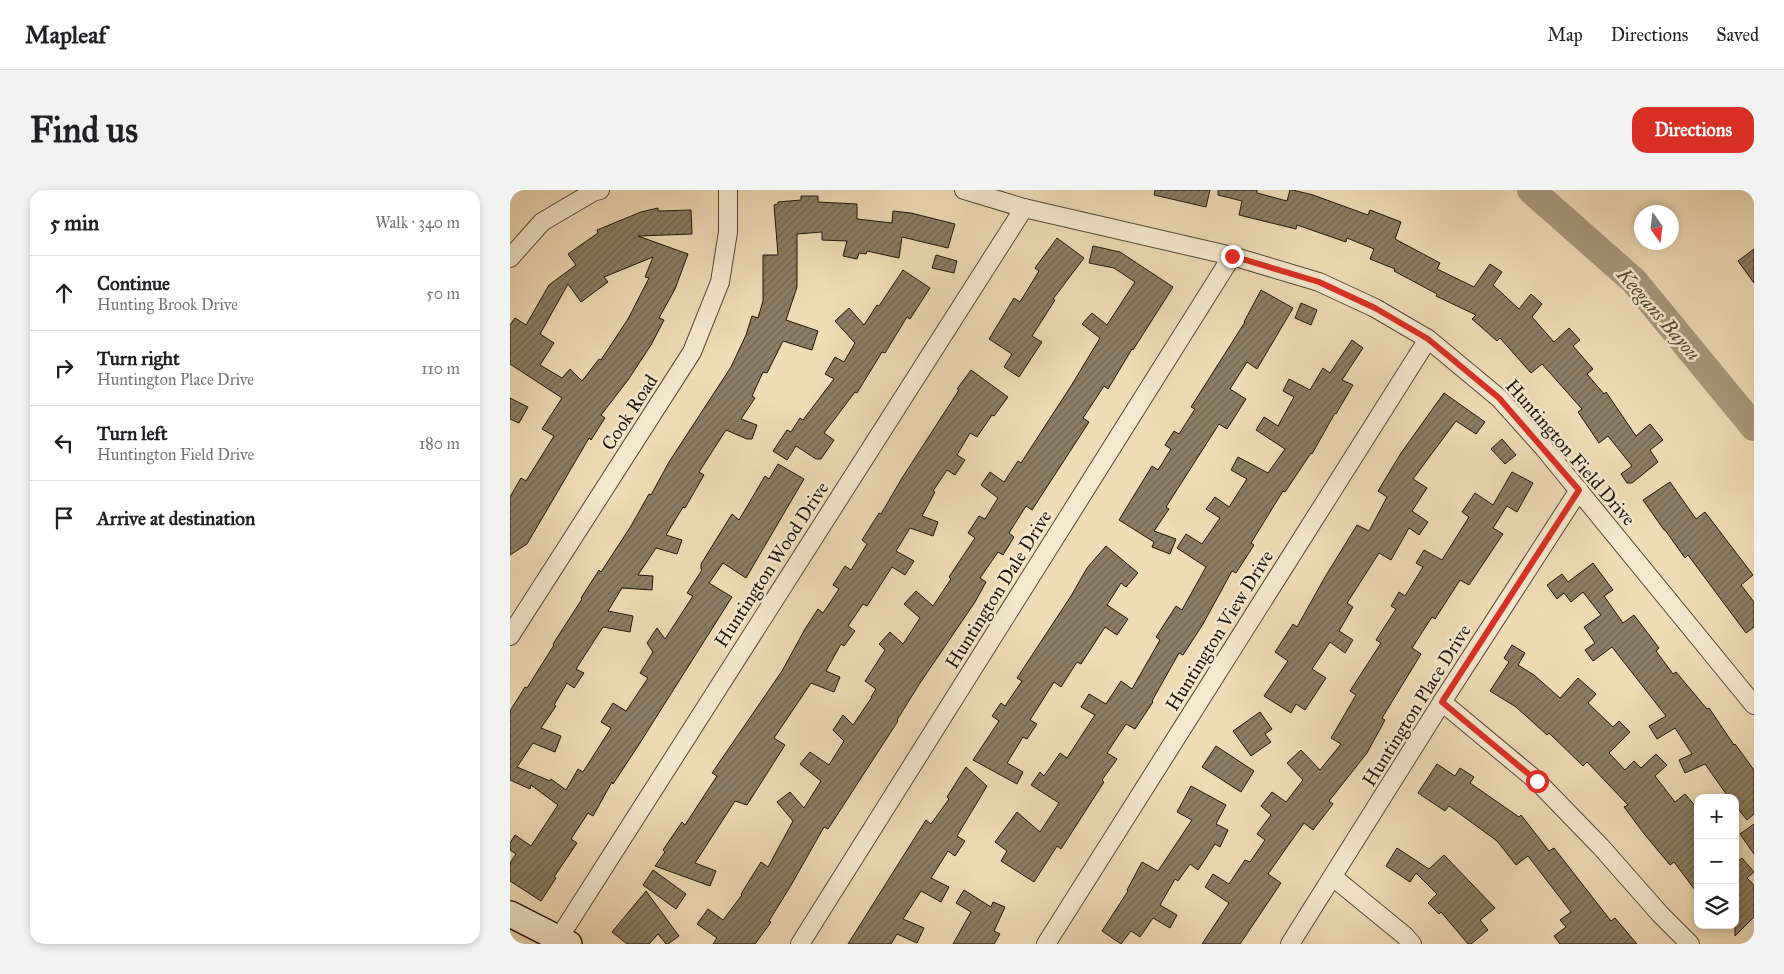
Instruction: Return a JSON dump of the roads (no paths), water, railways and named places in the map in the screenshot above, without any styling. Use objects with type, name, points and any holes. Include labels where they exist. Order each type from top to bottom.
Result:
[{"type":"main road","points":[[510,914],[561,942]]},
{"type":"street","points":[[510,258],[542,222],[593,192],[600,190]]},
{"type":"street","name":"Cook Road","points":[[510,636],[692,352],[720,282],[728,232],[728,190]]},
{"type":"street","name":"Huntington Field Drive","points":[[964,190],[1024,208],[1232,256],[1319,282],[1375,308],[1428,339],[1499,398],[1579,490],[1754,705]]},
{"type":"street","name":"Huntington Wood Drive","points":[[561,942],[1024,208]]},
{"type":"street","name":"Huntington Dale Drive","points":[[800,944],[1232,256]]},
{"type":"street","name":"Huntington View Drive","points":[[1046,944],[1428,339]]},
{"type":"street","name":"Huntington Place Drive","points":[[1290,944],[1442,702],[1579,490]]},
{"type":"street","points":[[1442,702],[1537,781],[1690,944]]},
{"type":"street","points":[[1333,877],[1405,936],[1412,944]]},
{"type":"waterway","name":"Keegans Bayou","points":[[1531,190],[1634,281],[1754,427]]}]
